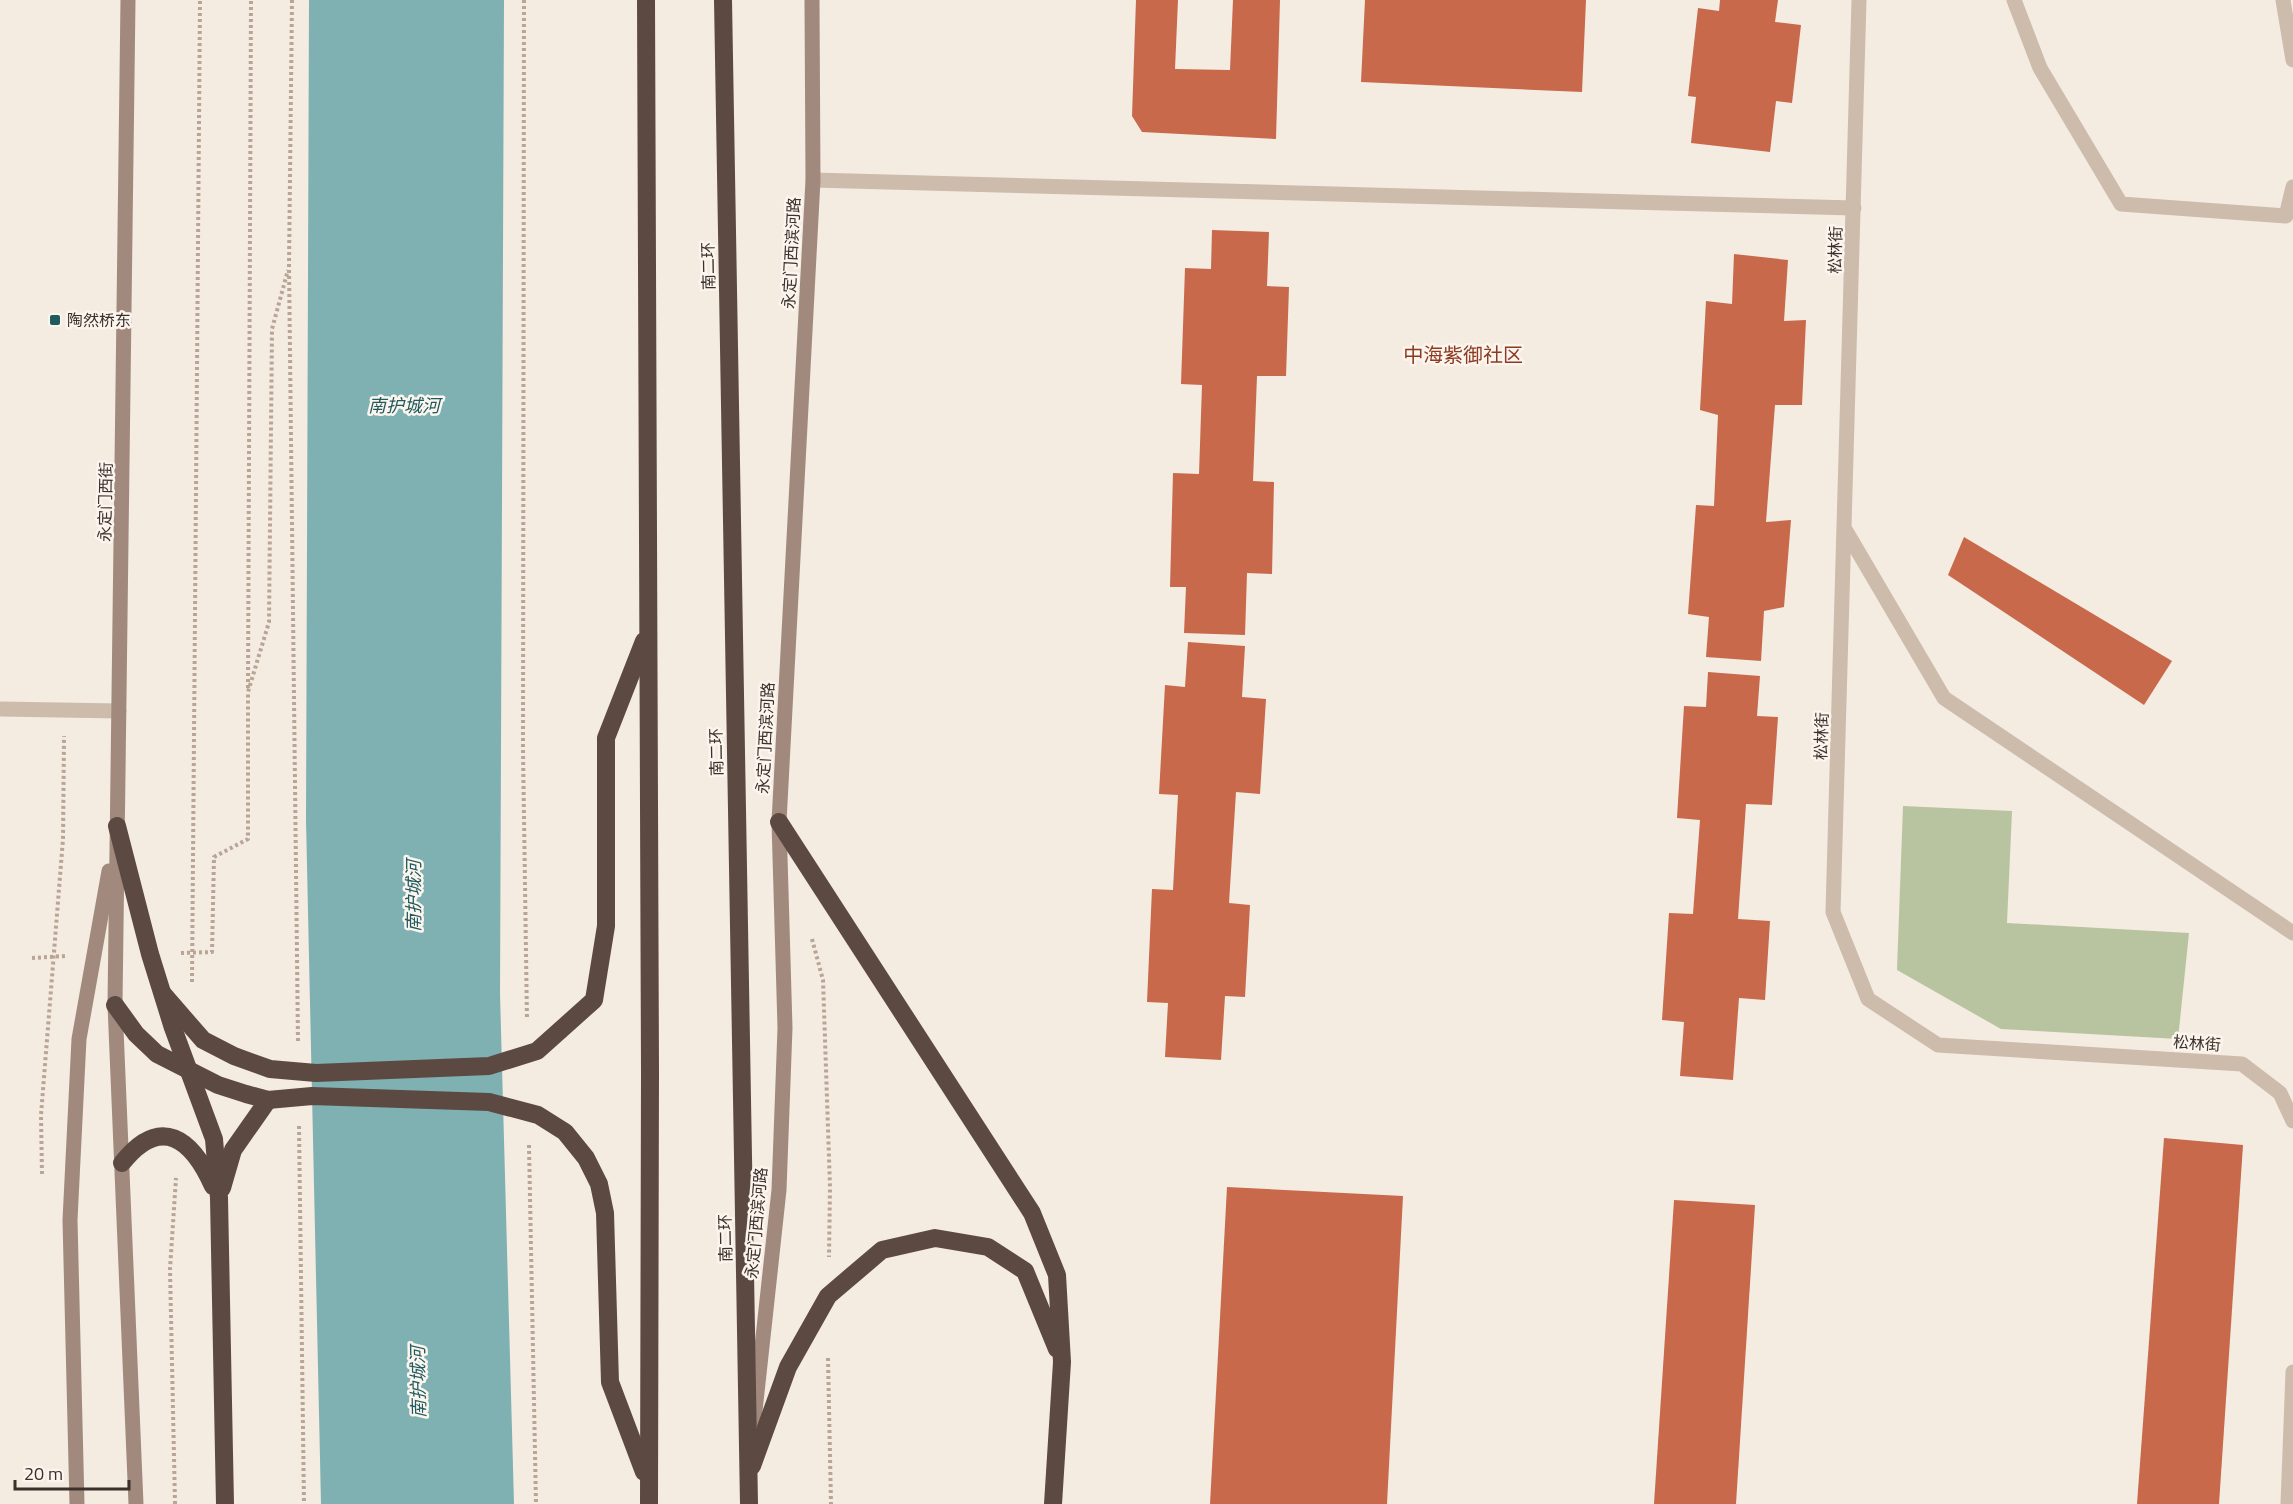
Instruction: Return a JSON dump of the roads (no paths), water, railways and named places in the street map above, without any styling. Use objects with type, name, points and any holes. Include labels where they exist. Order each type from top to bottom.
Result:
[{"type":"highway","points":[[646,0],[649,1504]]},
{"type":"highway","name":"南二环","points":[[723,0],[749,1504]]},
{"type":"highway","points":[[163,994],[203,1040],[234,1056],[270,1069],[316,1073],[489,1066],[537,1051],[594,1000],[606,926],[606,738],[648,632]]},
{"type":"highway","points":[[779,822],[1032,1213],[1057,1275],[1062,1362],[1053,1504]]},
{"type":"highway","points":[[117,826],[150,954],[214,1139],[219,1198],[225,1504]]},
{"type":"highway","points":[[115,1005],[136,1034],[158,1054],[218,1085],[277,1099],[312,1096],[489,1102],[538,1115],[565,1132],[586,1158],[599,1184],[605,1213],[610,1382],[648,1485]]},
{"type":"highway","points":[[219,1198],[233,1150],[277,1099]]},
{"type":"highway","points":[[122,1163],[136,1146],[149,1138],[166,1136],[186,1144],[203,1164],[219,1198]]},
{"type":"highway","points":[[748,1477],[788,1367],[828,1296],[882,1250],[935,1238],[988,1247],[1025,1271],[1062,1362]]},
{"type":"street","name":"永定门西街","points":[[128,0],[115,1005],[136,1504]]},
{"type":"street","name":"永定门西滨河路","points":[[748,1477],[779,1190],[785,1028],[779,822],[813,180],[812,0]]},
{"type":"street","name":"松林街","points":[[1859,0],[1846,531],[1833,912],[1868,999],[1938,1045],[2242,1064],[2280,1093],[2293,1121]]},
{"type":"street","points":[[2014,0],[2040,68],[2121,204],[2286,216],[2293,187]]},
{"type":"street","points":[[2283,0],[2293,60]]},
{"type":"street","points":[[813,180],[1854,208]]},
{"type":"street","points":[[1846,531],[1944,698],[2293,933]]},
{"type":"street","points":[[0,709],[119,711]]},
{"type":"street","points":[[77,1504],[70,1220],[79,1039],[117,826]]},
{"type":"street","points":[[2288,1504],[2293,1372]]},
{"type":"water","name":"南护城河","points":[[309,0],[504,0],[500,994],[514,1504],[321,1504],[306,820]]},
{"type":"place","name":"陶然桥东","points":[[55,320]]},
{"type":"district","name":"中海紫御社区","points":[[1463,354]]}]
